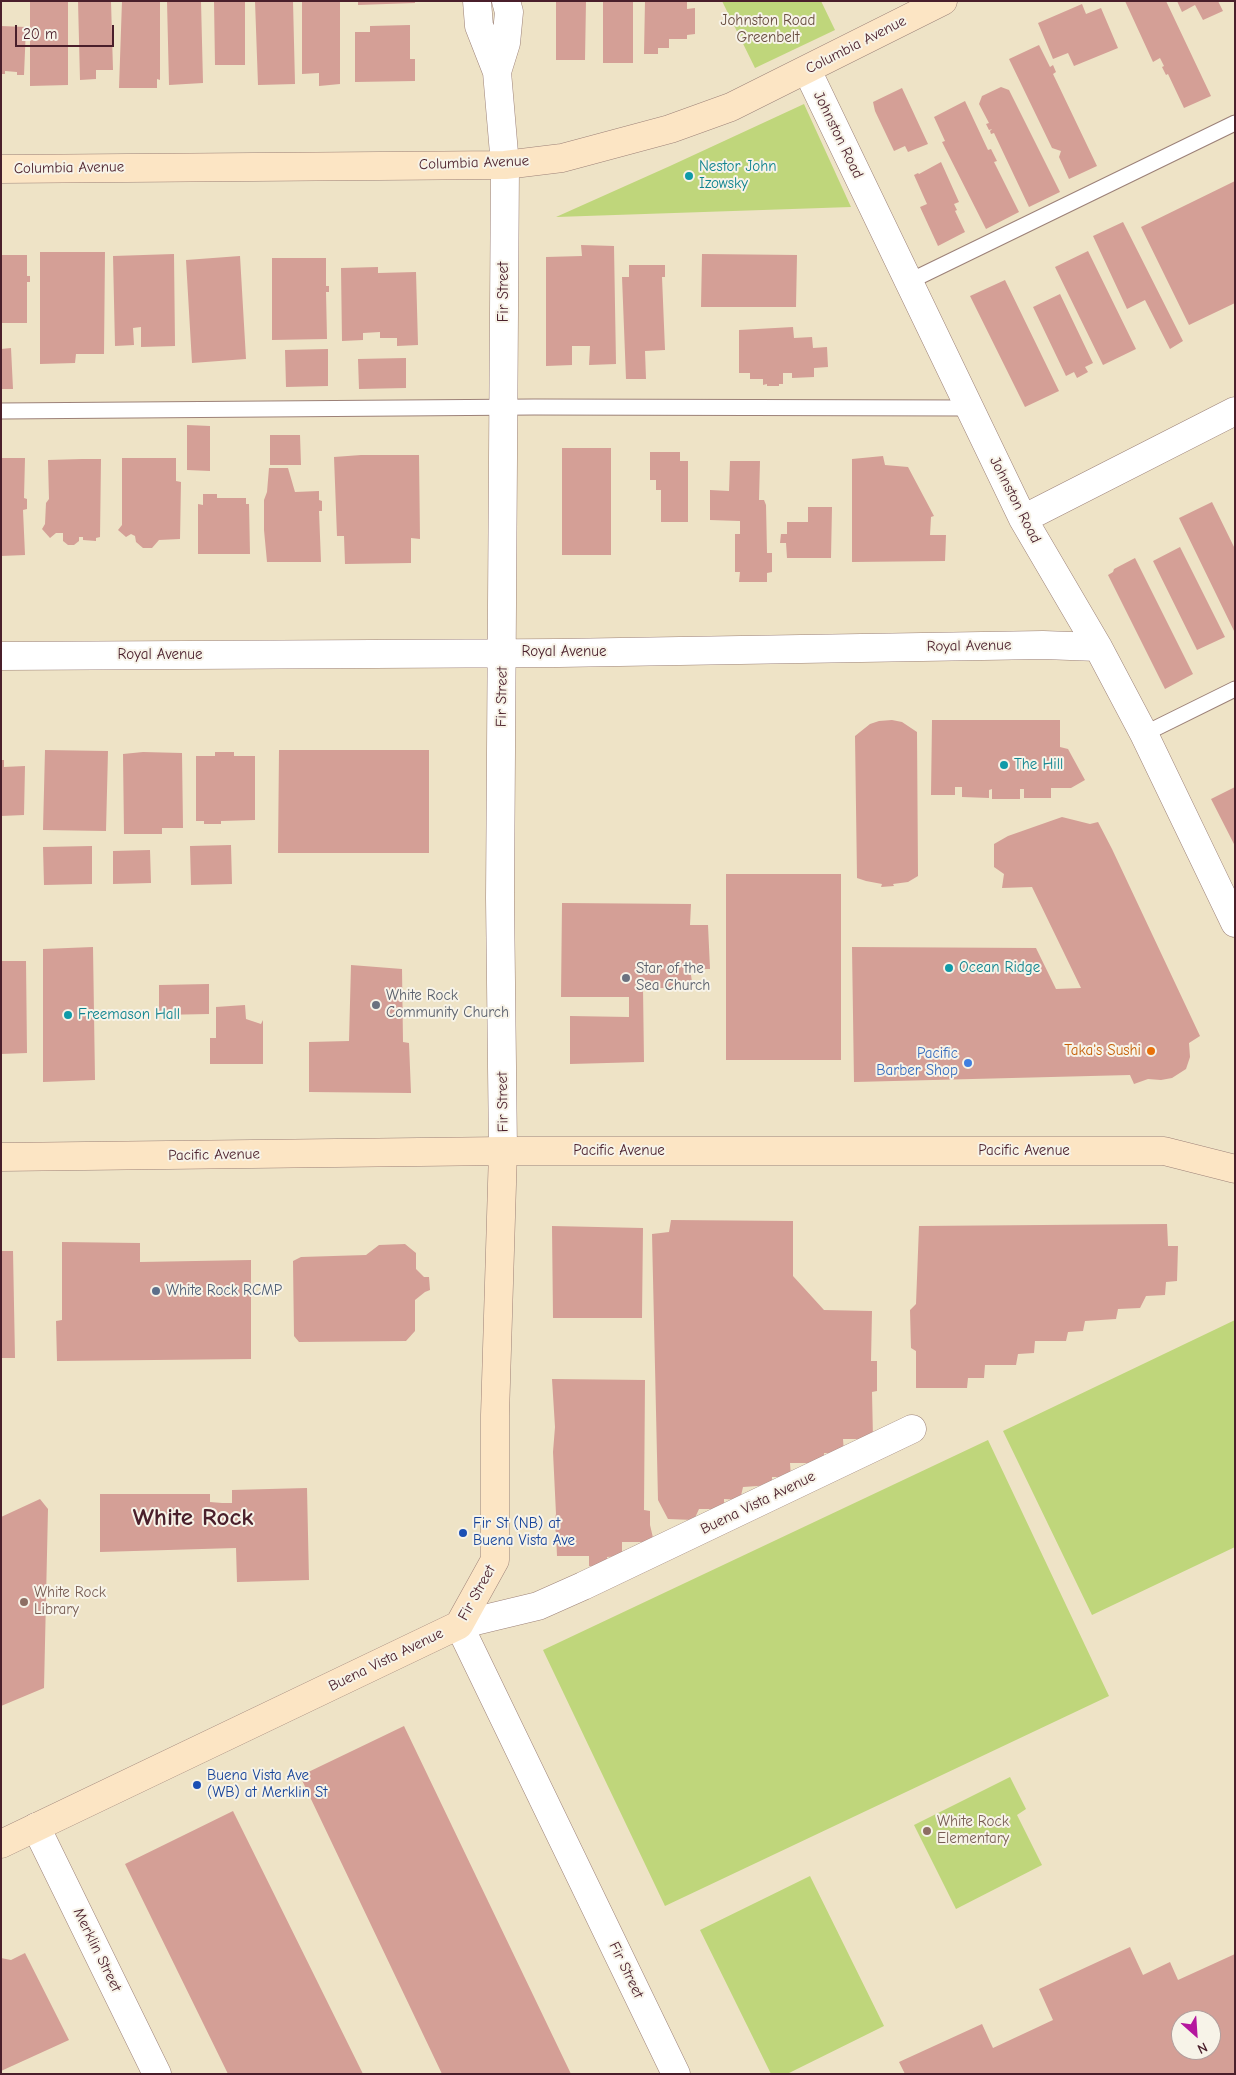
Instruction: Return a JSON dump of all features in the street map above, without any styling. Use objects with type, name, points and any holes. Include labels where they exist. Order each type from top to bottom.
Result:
[{"type":"street","name":"Fir Street","points":[[478,1],[479,26],[497,72],[505,165],[500,898],[503,1151],[495,1415],[495,1560],[459,1625],[676,2074]]},
{"type":"street","name":"Fir Street","points":[[497,72],[506,43],[509,12],[506,1]]},
{"type":"street","name":"Columbia Avenue","points":[[1,169],[505,165],[562,158],[670,130],[731,107],[943,1]]},
{"type":"street","name":"Johnston Road","points":[[807,70],[1023,519],[1098,647],[1144,734],[1235,923]]},
{"type":"street","points":[[1023,519],[1235,411]]},
{"type":"street","name":"Royal Avenue","points":[[1,656],[579,652],[1043,645],[1098,647]]},
{"type":"street","name":"Pacific Avenue","points":[[1,1157],[503,1151],[1164,1151],[1235,1169]]},
{"type":"street","name":"Buena Vista Avenue","points":[[1,1844],[459,1625],[538,1606],[912,1429]]},
{"type":"street","name":"Merklin Street","points":[[36,1827],[157,2074]]},
{"type":"lane","points":[[908,282],[1235,123]]},
{"type":"lane","points":[[1,411],[504,407],[969,408]]},
{"type":"lane","points":[[1144,734],[1235,689]]},
{"type":"green space","name":"Johnston Road Greenbelt","points":[[722,1],[821,1],[835,30],[755,68]]},
{"type":"green space","points":[[804,104],[851,207],[556,217],[670,166]]},
{"type":"green space","points":[[1235,1320],[1235,1547],[1092,1615],[1003,1431]]},
{"type":"green space","points":[[988,1440],[1109,1696],[665,1906],[543,1650]]},
{"type":"green space","points":[[1010,1777],[1026,1809],[1017,1815],[1042,1865],[956,1909],[914,1825]]},
{"type":"green space","points":[[810,1876],[884,2026],[787,2074],[771,2074],[700,1930]]},
{"type":"building","points":[[30,1],[68,1],[68,85],[30,86]]},
{"type":"building","points":[[78,1],[111,1],[113,70],[96,70],[96,79],[80,80]]},
{"type":"building","points":[[122,1],[160,1],[160,80],[157,79],[157,88],[119,88]]},
{"type":"building","points":[[167,1],[201,1],[203,83],[169,85]]},
{"type":"building","points":[[214,1],[245,1],[245,65],[215,65]]},
{"type":"building","points":[[255,1],[293,1],[295,84],[258,85]]},
{"type":"building","points":[[302,1],[340,1],[340,84],[319,86],[319,73],[302,74]]},
{"type":"building","points":[[358,1],[415,1],[415,3],[358,5]]},
{"type":"building","points":[[556,1],[586,1],[585,60],[556,60]]},
{"type":"building","points":[[603,1],[633,1],[633,63],[603,63]]},
{"type":"building","points":[[645,1],[687,1],[687,9],[695,8],[695,34],[687,35],[687,39],[669,39],[669,48],[658,48],[658,54],[644,54]]},
{"type":"building","points":[[1125,1],[1166,1],[1211,96],[1184,108],[1168,74],[1166,75],[1162,67],[1164,66],[1160,58],[1153,62]]},
{"type":"building","points":[[1177,1],[1218,1],[1223,11],[1203,20],[1195,5],[1182,12]]},
{"type":"building","points":[[1082,4],[1086,14],[1101,8],[1118,48],[1074,66],[1068,53],[1053,59],[1038,23]]},
{"type":"building","points":[[410,25],[410,59],[415,59],[415,81],[355,82],[355,32],[370,32],[370,26]]},
{"type":"building","points":[[1,26],[26,27],[24,75],[5,71],[5,74],[1,74]]},
{"type":"building","points":[[1039,45],[1050,67],[1053,65],[1056,72],[1053,74],[1097,166],[1069,179],[1059,157],[1061,151],[1052,148],[1009,59]]},
{"type":"building","points":[[1001,87],[1009,90],[1060,192],[1029,207],[994,133],[991,134],[990,131],[992,129],[989,130],[986,124],[989,123],[979,104],[982,96]]},
{"type":"building","points":[[902,88],[928,144],[908,152],[905,146],[894,151],[875,111],[873,102]]},
{"type":"building","points":[[965,101],[988,150],[991,149],[997,161],[994,162],[1019,212],[986,229],[942,142],[945,141],[934,117]]},
{"type":"building","points":[[941,162],[959,202],[954,204],[957,210],[955,211],[965,232],[938,246],[920,207],[927,204],[914,175]]},
{"type":"building","points":[[1235,181],[1235,303],[1189,325],[1141,227]]},
{"type":"building","points":[[1123,222],[1183,341],[1170,349],[1145,300],[1127,309],[1093,236]]},
{"type":"building","points":[[581,245],[614,246],[616,364],[589,365],[590,346],[572,346],[572,365],[546,366],[546,257],[582,256]]},
{"type":"building","points":[[1088,251],[1136,349],[1103,365],[1055,267]]},
{"type":"building","points":[[40,252],[105,252],[104,354],[76,354],[75,363],[40,364]]},
{"type":"building","points":[[174,254],[175,346],[141,347],[141,327],[133,328],[134,345],[115,346],[113,256]]},
{"type":"building","points":[[702,254],[797,255],[796,307],[701,307]]},
{"type":"building","points":[[1,255],[27,255],[27,276],[30,276],[30,282],[27,282],[27,323],[1,323]]},
{"type":"building","points":[[240,256],[246,359],[192,363],[186,260]]},
{"type":"building","points":[[272,258],[326,258],[326,286],[329,286],[329,292],[326,292],[327,339],[272,340]]},
{"type":"building","points":[[629,265],[665,265],[665,277],[662,277],[665,350],[645,351],[646,379],[626,379],[622,277],[629,277]]},
{"type":"building","points":[[378,267],[378,273],[416,272],[418,345],[397,346],[397,338],[380,338],[380,332],[363,333],[363,340],[342,341],[341,268]]},
{"type":"building","points":[[1005,280],[1059,391],[1025,407],[970,296]]},
{"type":"building","points":[[1060,294],[1093,363],[1085,367],[1088,372],[1077,378],[1074,372],[1066,376],[1033,307]]},
{"type":"building","points":[[793,327],[794,338],[812,337],[813,348],[827,347],[828,367],[814,368],[814,377],[792,378],[792,373],[783,373],[783,384],[779,384],[779,386],[763,385],[763,379],[750,379],[750,373],[739,373],[739,330]]},
{"type":"building","points":[[11,348],[13,389],[1,389],[1,349]]},
{"type":"building","points":[[328,349],[328,386],[286,387],[285,350]]},
{"type":"building","points":[[406,358],[406,388],[359,389],[358,359]]},
{"type":"building","points":[[187,425],[210,426],[210,471],[187,470]]},
{"type":"building","points":[[270,435],[300,435],[301,465],[270,465]]},
{"type":"building","points":[[562,448],[611,448],[611,555],[562,555]]},
{"type":"building","points":[[650,452],[680,452],[680,461],[688,461],[688,522],[661,522],[661,490],[656,490],[656,480],[650,480]]},
{"type":"building","points":[[419,455],[420,539],[411,538],[411,563],[345,564],[344,536],[337,536],[334,457]]},
{"type":"building","points":[[883,456],[885,465],[908,467],[934,516],[931,517],[930,535],[946,535],[945,561],[852,562],[852,459]]},
{"type":"building","points":[[1,458],[25,458],[24,498],[27,499],[27,509],[23,510],[25,555],[1,556]]},
{"type":"building","points":[[122,458],[176,458],[176,481],[181,482],[180,539],[159,540],[152,548],[143,548],[136,542],[135,536],[131,534],[126,537],[118,530],[122,525]]},
{"type":"building","points":[[101,459],[100,537],[96,538],[96,541],[83,540],[83,537],[79,537],[79,541],[74,545],[68,545],[63,541],[63,533],[56,533],[50,538],[42,529],[45,524],[46,503],[49,499],[48,460]]},
{"type":"building","points":[[730,461],[760,461],[759,500],[764,500],[766,505],[767,553],[772,553],[772,572],[767,573],[767,582],[739,582],[740,572],[735,572],[735,534],[740,534],[740,521],[710,520],[710,490],[729,491]]},
{"type":"building","points":[[269,468],[288,468],[295,492],[319,491],[319,500],[322,501],[322,511],[319,511],[321,562],[267,562],[264,500],[267,492]]},
{"type":"building","points":[[203,494],[217,494],[217,498],[246,498],[246,504],[249,504],[250,554],[198,554],[198,504],[203,505]]},
{"type":"building","points":[[1212,502],[1235,549],[1235,633],[1179,518]]},
{"type":"building","points":[[808,507],[832,507],[831,558],[787,558],[786,543],[780,543],[781,534],[787,534],[787,522],[808,522]]},
{"type":"building","points":[[1180,547],[1225,637],[1197,650],[1153,561]]},
{"type":"building","points":[[1135,558],[1193,674],[1165,689],[1108,575],[1114,569]]},
{"type":"building","points":[[892,720],[902,722],[917,732],[918,876],[908,882],[881,887],[882,884],[857,878],[855,736],[870,724]]},
{"type":"building","name":"The Hill","points":[[932,720],[1060,720],[1060,747],[1068,749],[1085,780],[1071,788],[1051,788],[1051,798],[1024,798],[1024,789],[1020,789],[1020,799],[992,799],[992,789],[989,790],[989,798],[962,797],[962,787],[955,787],[955,795],[931,795]]},
{"type":"building","points":[[45,750],[108,751],[106,831],[43,830]]},
{"type":"building","points":[[279,750],[429,750],[429,853],[278,853]]},
{"type":"building","points":[[143,752],[182,753],[183,828],[162,828],[162,834],[124,834],[123,754]]},
{"type":"building","points":[[215,752],[234,752],[234,756],[255,756],[255,820],[221,821],[221,824],[204,824],[204,821],[196,821],[196,756],[215,756]]},
{"type":"building","points":[[1,760],[4,760],[4,767],[25,766],[24,815],[1,816]]},
{"type":"building","points":[[1235,787],[1235,846],[1211,799]]},
{"type":"building","name":"Ocean Ridge","points":[[1062,817],[1090,824],[1098,822],[1112,849],[1200,1036],[1189,1043],[1190,1057],[1186,1069],[1172,1078],[1161,1080],[1148,1079],[1134,1084],[1130,1075],[854,1082],[852,947],[1036,948],[1056,989],[1081,988],[1032,887],[1002,888],[1004,874],[994,867],[994,844],[1008,836]]},
{"type":"building","points":[[231,845],[232,884],[191,885],[190,846]]},
{"type":"building","points":[[92,846],[92,884],[44,885],[43,847]]},
{"type":"building","points":[[150,850],[151,883],[113,884],[113,851]]},
{"type":"building","points":[[726,874],[841,874],[841,1060],[726,1060]]},
{"type":"building","name":"Star of the Sea Church","points":[[562,903],[691,904],[690,925],[708,925],[710,969],[690,969],[693,988],[643,988],[644,1062],[570,1064],[570,1016],[629,1017],[629,997],[561,997]]},
{"type":"building","name":"Freemason Hall","points":[[93,947],[95,1080],[43,1082],[43,949]]},
{"type":"building","points":[[1,961],[26,961],[27,1053],[1,1054]]},
{"type":"building","name":"White Rock Community Church","points":[[351,965],[402,969],[403,1042],[409,1043],[411,1093],[309,1092],[309,1042],[349,1041]]},
{"type":"building","points":[[209,984],[209,1014],[159,1015],[159,985]]},
{"type":"building","points":[[245,1005],[246,1019],[261,1024],[263,1020],[263,1064],[210,1064],[210,1038],[216,1038],[216,1007]]},
{"type":"building","points":[[671,1220],[793,1221],[793,1276],[824,1310],[872,1311],[871,1361],[877,1361],[877,1391],[872,1392],[873,1439],[843,1439],[844,1453],[824,1453],[824,1463],[790,1463],[791,1477],[772,1477],[772,1485],[743,1487],[740,1500],[724,1499],[724,1509],[699,1509],[694,1520],[668,1519],[658,1500],[652,1234],[669,1232]]},
{"type":"building","points":[[1167,1224],[1168,1246],[1178,1246],[1177,1281],[1166,1282],[1165,1295],[1146,1296],[1140,1308],[1118,1309],[1116,1319],[1085,1321],[1083,1331],[1068,1332],[1066,1341],[1035,1341],[1034,1353],[1018,1354],[1016,1365],[985,1365],[984,1378],[968,1378],[967,1388],[916,1388],[916,1351],[911,1348],[910,1310],[916,1304],[919,1226]]},
{"type":"building","points":[[552,1226],[643,1228],[642,1318],[553,1318]]},
{"type":"building","name":"White Rock RCMP","points":[[62,1242],[140,1243],[140,1262],[251,1260],[251,1359],[57,1361],[56,1321],[62,1320]]},
{"type":"building","points":[[405,1244],[416,1253],[416,1269],[424,1277],[429,1277],[430,1290],[415,1300],[415,1331],[406,1341],[299,1342],[294,1336],[293,1261],[301,1257],[366,1255],[379,1245]]},
{"type":"building","points":[[1,1251],[13,1251],[15,1358],[1,1358]]},
{"type":"building","points":[[552,1379],[645,1380],[644,1510],[650,1511],[650,1525],[654,1542],[622,1542],[622,1556],[607,1557],[607,1567],[589,1566],[589,1556],[557,1556],[554,1524],[556,1514],[553,1452],[555,1427]]},
{"type":"building","points":[[307,1488],[309,1580],[237,1582],[236,1548],[100,1552],[100,1494],[210,1494],[210,1502],[232,1503],[232,1490]]},
{"type":"building","name":"White Rock Library","points":[[40,1499],[48,1509],[44,1688],[1,1706],[1,1517]]},
{"type":"building","points":[[404,1726],[571,2074],[442,2074],[300,1776]]},
{"type":"building","points":[[233,1811],[363,2074],[228,2074],[125,1864]]},
{"type":"building","points":[[1130,1947],[1143,1975],[1170,1962],[1178,1980],[1235,1954],[1235,2074],[905,2074],[899,2062],[982,2024],[993,2048],[1053,2020],[1039,1989]]},
{"type":"building","points":[[25,1953],[69,2040],[1,2071],[1,1958],[11,1960]]},
{"type":"place","name":"Nestor John Izowsky","points":[[689,176]]},
{"type":"place","name":"The Hill","points":[[1004,765]]},
{"type":"place","name":"Ocean Ridge","points":[[949,968]]},
{"type":"place","name":"Star of the Sea Church","points":[[626,978]]},
{"type":"place","name":"White Rock Community Church","points":[[376,1005]]},
{"type":"place","name":"Freemason Hall","points":[[68,1015]]},
{"type":"place","name":"Taka's Sushi","points":[[1151,1051]]},
{"type":"place","name":"Pacific Barber Shop","points":[[968,1063]]},
{"type":"place","name":"White Rock RCMP","points":[[156,1291]]},
{"type":"place","name":"Fir St (NB) at Buena Vista Ave","points":[[463,1533]]},
{"type":"place","name":"White Rock Library","points":[[24,1602]]},
{"type":"place","name":"Buena Vista Ave (WB) at Merklin St","points":[[197,1785]]},
{"type":"place","name":"White Rock Elementary","points":[[927,1831]]},
{"type":"district","name":"White Rock","points":[[193,1518]]}]
